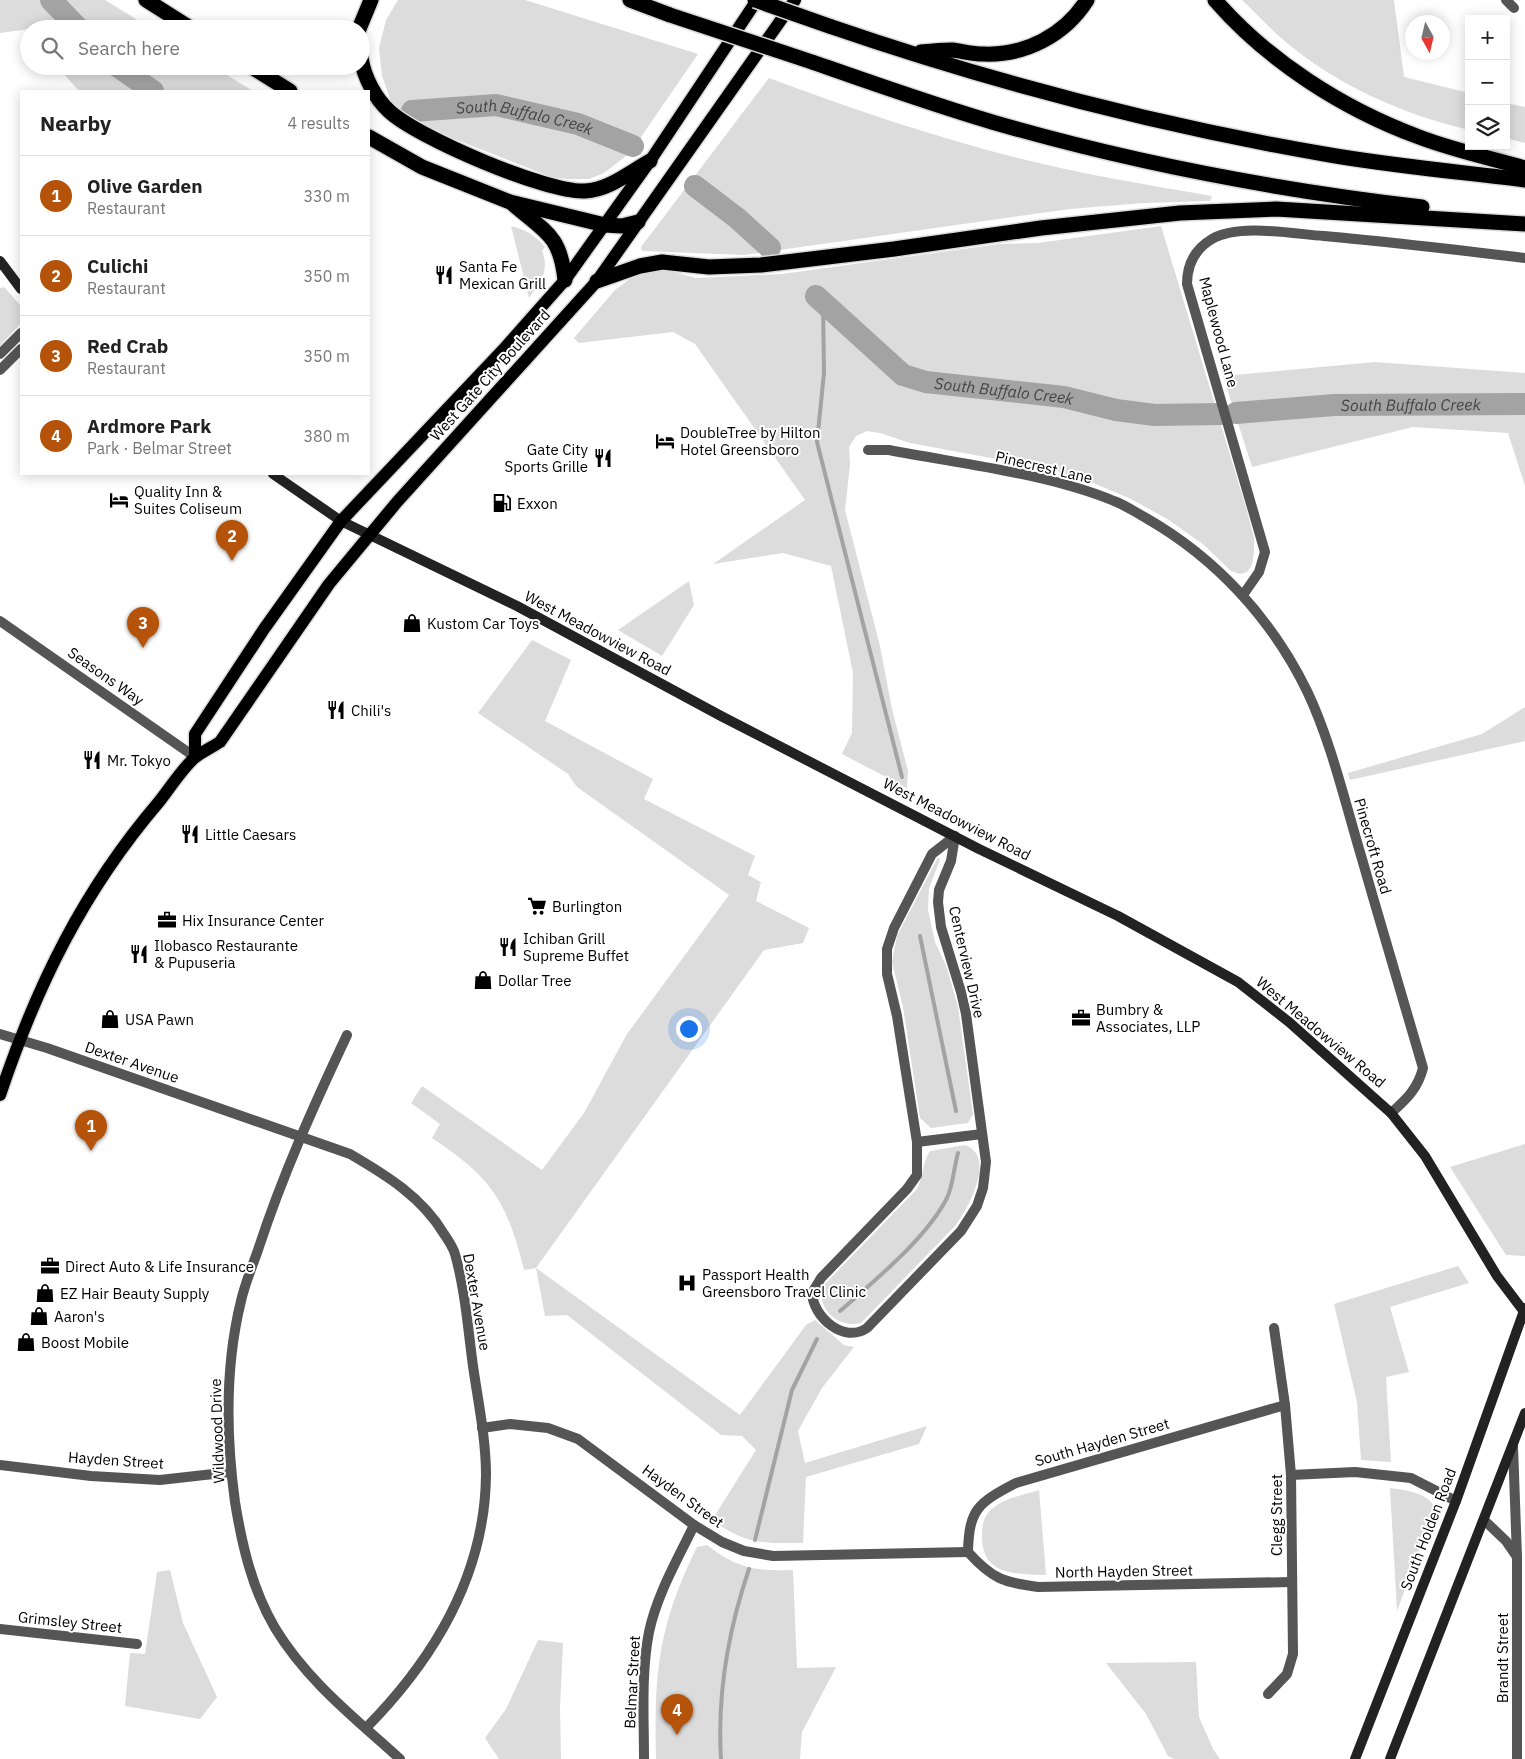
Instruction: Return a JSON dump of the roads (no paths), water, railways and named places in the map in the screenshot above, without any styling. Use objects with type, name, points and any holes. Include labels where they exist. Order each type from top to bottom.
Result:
[{"type":"highway","points":[[146,0],[178,20]]},
{"type":"highway","points":[[363,20],[371,0]]},
{"type":"highway","points":[[626,0],[654,9]]},
{"type":"highway","points":[[630,0],[991,122],[1172,168],[1321,195],[1525,220]]},
{"type":"highway","points":[[756,0],[905,52],[1018,85],[1173,125],[1332,155],[1525,180]]},
{"type":"highway","points":[[905,52],[950,50],[983,54],[1008,52],[1033,46],[1069,24],[1087,0]]},
{"type":"highway","points":[[1215,0],[1262,45],[1299,74],[1342,101],[1384,123],[1419,137],[1525,168]]},
{"type":"highway","points":[[264,75],[288,90]]},
{"type":"highway","points":[[365,75],[389,111],[430,136],[515,174],[561,190],[586,191],[607,186],[650,161]]},
{"type":"highway","points":[[370,138],[422,167],[510,202],[605,225],[622,226],[638,222]]},
{"type":"highway","points":[[510,202],[548,233],[557,243],[563,257],[565,280]]},
{"type":"highway","points":[[597,281],[640,266],[662,262],[709,267],[761,265],[894,249],[1041,228],[1180,212],[1276,209],[1525,224]]},
{"type":"main road","name":"West Gate City Boulevard","points":[[195,756],[195,734],[264,629],[341,521],[503,350],[565,280],[650,161],[756,0]]},
{"type":"main road","name":"West Gate City Boulevard","points":[[0,1095],[18,1040],[56,955],[96,886],[132,833],[195,756],[220,742],[329,584],[397,502],[597,281],[795,0]]},
{"type":"street","name":"Maplewood Lane","points":[[1243,595],[1259,572],[1265,552],[1187,284],[1187,272],[1191,261],[1198,251],[1212,239],[1243,231],[1401,242],[1525,258]]},
{"type":"street","points":[[0,261],[20,288]]},
{"type":"street","points":[[0,354],[20,334]]},
{"type":"street","points":[[0,370],[20,350]]},
{"type":"street","name":"Pinecrest Lane","points":[[868,450],[889,450],[1038,478],[1077,487],[1116,502],[1187,543],[1216,567],[1243,595]]},
{"type":"street","name":"West Meadowview Road","points":[[274,475],[341,521],[517,606],[721,716],[955,836],[1118,916],[1238,982],[1289,1022],[1391,1112],[1425,1156],[1497,1276],[1525,1311]]},
{"type":"street","name":"Pinecroft Road","points":[[1243,595],[1286,653],[1308,693],[1334,764],[1424,1068],[1420,1080],[1411,1095],[1391,1112]]},
{"type":"street","name":"Seasons Way","points":[[0,621],[195,756]]},
{"type":"street","name":"Centerview Drive","points":[[955,836],[951,861],[938,890],[938,902],[944,936],[961,992],[986,1162],[985,1175],[977,1206],[969,1221],[867,1328],[855,1334],[847,1334],[840,1331],[818,1313],[812,1293],[821,1278],[907,1189],[917,1175],[917,1142],[897,1016],[887,974],[887,949],[894,928],[932,854],[955,836]]},
{"type":"street","points":[[0,1034],[18,1040]]},
{"type":"street","name":"Wildwood Drive","points":[[347,1035],[278,1188],[241,1300],[229,1381],[231,1472],[242,1543],[256,1587],[275,1626],[298,1661],[321,1688],[400,1759]]},
{"type":"street","name":"Dexter Avenue","points":[[18,1040],[350,1154],[388,1176],[416,1198],[437,1222],[454,1252],[461,1284],[482,1428],[486,1473],[485,1507],[478,1548],[464,1589],[450,1618],[408,1681],[366,1728]]},
{"type":"street","points":[[917,1142],[982,1134]]},
{"type":"street","name":"South Holden Road","points":[[1355,1759],[1456,1501],[1525,1311]]},
{"type":"street","name":"Clegg Street","points":[[1268,1694],[1287,1674],[1292,1654],[1291,1475],[1285,1405],[1274,1328]]},
{"type":"street","name":"South Hayden Street","points":[[968,1552],[969,1531],[974,1514],[988,1498],[1016,1484],[1285,1405]]},
{"type":"street","points":[[1390,1759],[1525,1413]]},
{"type":"street","name":"Hayden Street","points":[[482,1428],[510,1424],[548,1428],[578,1439],[694,1525],[722,1542],[744,1551],[773,1556],[968,1552]]},
{"type":"street","name":"Brandt Street","points":[[1513,1446],[1517,1557],[1517,1759]]},
{"type":"street","name":"Hayden Street","points":[[0,1465],[91,1476],[160,1480],[231,1472]]},
{"type":"street","points":[[1291,1475],[1355,1472],[1411,1478],[1456,1501]]},
{"type":"street","points":[[1484,1521],[1506,1541],[1517,1557]]},
{"type":"street","name":"Belmar Street","points":[[644,1759],[644,1681],[649,1632],[660,1598],[694,1525]]},
{"type":"street","name":"North Hayden Street","points":[[968,1552],[982,1568],[1004,1582],[1038,1587],[1291,1582]]},
{"type":"street","name":"Grimsley Street","points":[[0,1629],[137,1644]]},
{"type":"waterway","name":"South Buffalo Creek","points":[[51,0],[70,20]]},
{"type":"waterway","name":"South Buffalo Creek","points":[[130,75],[152,90]]},
{"type":"waterway","name":"South Buffalo Creek","points":[[412,111],[496,105],[578,124],[633,146]]},
{"type":"waterway","name":"South Buffalo Creek","points":[[695,186],[737,218],[770,248]]},
{"type":"waterway","name":"South Buffalo Creek","points":[[816,296],[903,375],[926,382],[1064,397],[1116,410],[1155,415],[1221,414]]},
{"type":"waterway","points":[[823,303],[824,373],[817,442],[902,777]]},
{"type":"waterway","name":"South Buffalo Creek","points":[[1236,413],[1334,405],[1525,404]]},
{"type":"waterway","points":[[920,936],[956,1111]]},
{"type":"waterway","points":[[840,1311],[898,1259],[938,1213],[949,1193],[958,1153]]},
{"type":"waterway","points":[[755,1540],[792,1390],[817,1339]]},
{"type":"waterway","points":[[721,1759],[721,1711],[726,1663],[735,1616],[749,1569]]},
{"type":"place","name":"Santa Fe Mexican Grill","points":[[444,275]]},
{"type":"place","name":"DoubleTree by Hilton Hotel Greensboro","points":[[665,441]]},
{"type":"place","name":"Gate City Sports Grille","points":[[603,458]]},
{"type":"place","name":"Quality Inn & Suites Coliseum","points":[[119,500]]},
{"type":"place","name":"Exxon","points":[[502,503]]},
{"type":"place","name":"Culichi","points":[[232,561]]},
{"type":"place","name":"Kustom Car Toys","points":[[412,623]]},
{"type":"place","name":"Red Crab","points":[[143,648]]},
{"type":"place","name":"Chili's","points":[[336,710]]},
{"type":"place","name":"Mr. Tokyo","points":[[92,760]]},
{"type":"place","name":"Little Caesars","points":[[190,834]]},
{"type":"place","name":"Burlington","points":[[537,906]]},
{"type":"place","name":"Hix Insurance Center","points":[[167,920]]},
{"type":"place","name":"Ichiban Grill Supreme Buffet","points":[[508,947]]},
{"type":"place","name":"Ilobasco Restaurante & Pupuseria","points":[[139,954]]},
{"type":"place","name":"Dollar Tree","points":[[483,980]]},
{"type":"place","name":"Bumbry & Associates, LLP","points":[[1081,1018]]},
{"type":"place","name":"USA Pawn","points":[[110,1019]]},
{"type":"place","name":"Olive Garden","points":[[91,1151]]},
{"type":"place","name":"Direct Auto & Life Insurance","points":[[50,1266]]},
{"type":"place","name":"Passport Health Greensboro Travel Clinic","points":[[687,1283]]},
{"type":"place","name":"EZ Hair Beauty Supply","points":[[45,1293]]},
{"type":"place","name":"Aaron's","points":[[39,1316]]},
{"type":"place","name":"Boost Mobile","points":[[26,1342]]},
{"type":"place","name":"Ardmore Park","points":[[677,1735]]}]
